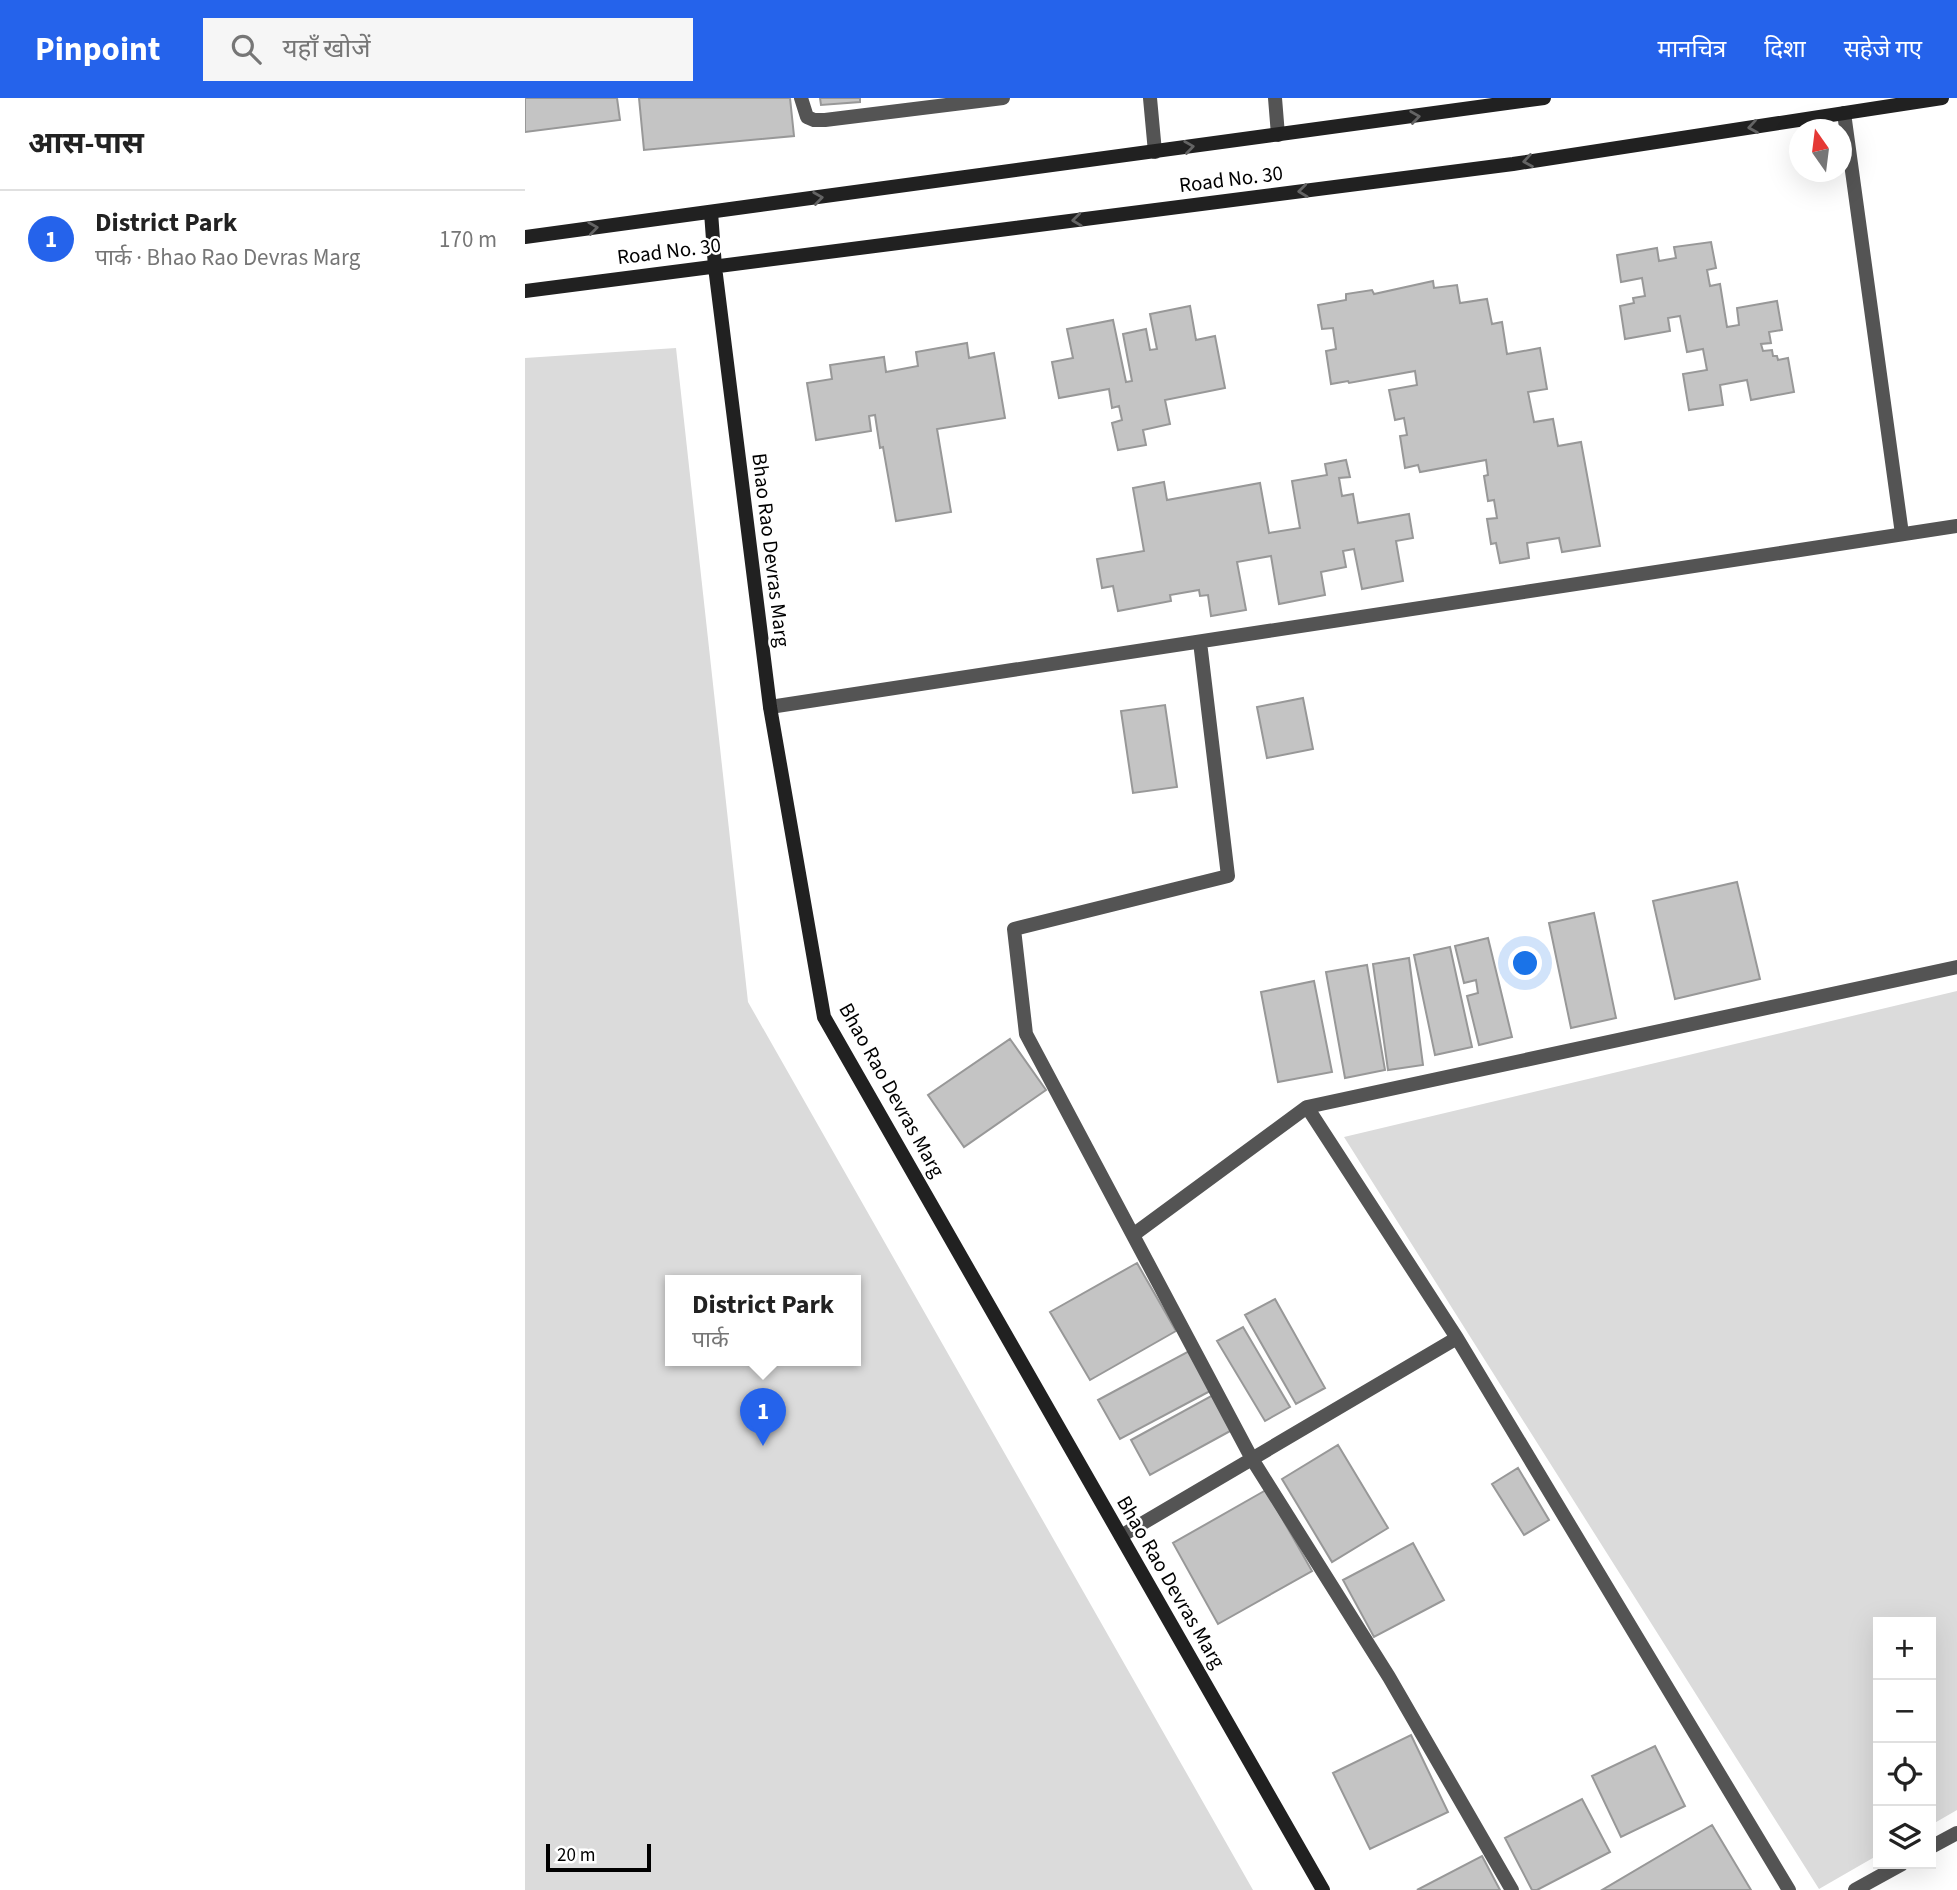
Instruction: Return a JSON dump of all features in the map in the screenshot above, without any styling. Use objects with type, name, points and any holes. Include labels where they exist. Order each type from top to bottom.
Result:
[{"type":"street","points":[[801,98],[807,117],[825,120],[1003,98]]},
{"type":"street","points":[[1150,98],[1155,152]]},
{"type":"street","points":[[1275,98],[1278,135]]},
{"type":"street","name":"Road No. 30","points":[[525,237],[1544,98]]},
{"type":"street","name":"Road No. 30","points":[[525,291],[1513,164],[1942,98]]},
{"type":"street","points":[[1845,113],[1902,534]]},
{"type":"street","name":"Bhao Rao Devras Marg","points":[[711,212],[715,267],[770,707],[824,1017],[1323,1890]]},
{"type":"street","points":[[770,707],[1957,526]]},
{"type":"street","points":[[1200,642],[1229,876],[1014,929],[1025,1034],[1252,1459],[1389,1677],[1512,1890]]},
{"type":"street","points":[[1133,1235],[1307,1107],[1957,967]]},
{"type":"street","points":[[1307,1107],[1457,1338],[1789,1890]]},
{"type":"street","points":[[1121,1536],[1457,1338]]},
{"type":"street","points":[[1936,1844],[1957,1833]]},
{"type":"street","points":[[1855,1890],[1893,1869]]},
{"type":"shaded area","points":[[676,348],[748,1002],[1253,1890],[525,1890],[525,358]]},
{"type":"shaded area","points":[[1957,991],[1957,1810],[1936,1822],[1936,1617],[1873,1617],[1873,1858],[1819,1889],[1344,1137]]},
{"type":"building","points":[[525,98],[617,98],[620,120],[525,132]]},
{"type":"building","points":[[639,98],[790,98],[794,136],[644,150]]},
{"type":"building","points":[[820,98],[860,98],[860,102],[821,105]]},
{"type":"building","points":[[1711,242],[1716,268],[1707,270],[1710,286],[1720,284],[1727,327],[1739,325],[1737,308],[1777,301],[1782,330],[1769,332],[1771,343],[1761,344],[1763,351],[1772,350],[1773,356],[1777,356],[1778,360],[1788,358],[1794,392],[1751,400],[1747,380],[1720,385],[1723,405],[1689,410],[1683,374],[1707,370],[1703,349],[1687,352],[1680,316],[1668,318],[1670,331],[1625,339],[1620,306],[1634,303],[1633,298],[1645,296],[1642,278],[1621,282],[1617,255],[1657,248],[1659,261],[1676,258],[1674,247]]},
{"type":"building","points":[[1433,281],[1434,288],[1457,285],[1460,303],[1487,299],[1492,324],[1502,322],[1507,354],[1540,348],[1547,389],[1528,392],[1534,422],[1553,419],[1558,446],[1581,442],[1600,546],[1562,552],[1559,538],[1527,543],[1529,558],[1500,563],[1496,543],[1491,544],[1487,519],[1497,518],[1494,500],[1488,501],[1484,476],[1488,475],[1486,460],[1420,472],[1418,465],[1405,468],[1400,436],[1407,435],[1404,418],[1395,420],[1389,390],[1417,385],[1415,371],[1331,384],[1326,351],[1336,349],[1333,328],[1322,329],[1318,305],[1346,300],[1346,294],[1372,290],[1374,294]]},
{"type":"building","points":[[1190,306],[1196,340],[1215,336],[1225,388],[1165,400],[1170,424],[1143,430],[1146,445],[1118,450],[1112,423],[1122,420],[1119,406],[1112,408],[1109,389],[1059,398],[1052,362],[1073,358],[1067,329],[1113,320],[1126,382],[1132,381],[1123,334],[1146,329],[1150,350],[1157,349],[1150,314]]},
{"type":"building","points":[[967,343],[969,358],[994,353],[1005,418],[937,429],[951,512],[896,521],[875,415],[869,416],[871,431],[816,440],[807,383],[832,379],[830,365],[884,357],[886,372],[918,366],[916,352]]},
{"type":"building","points":[[1346,460],[1350,477],[1339,478],[1342,496],[1353,494],[1358,523],[1409,514],[1413,538],[1396,541],[1403,581],[1362,589],[1354,549],[1343,551],[1346,567],[1321,572],[1325,595],[1279,604],[1271,556],[1237,562],[1246,610],[1211,616],[1208,595],[1200,596],[1199,590],[1170,595],[1171,601],[1118,611],[1113,586],[1102,588],[1097,559],[1144,551],[1133,488],[1164,482],[1167,500],[1260,483],[1269,533],[1300,528],[1292,481],[1327,475],[1325,464]]},
{"type":"building","points":[[1303,698],[1313,749],[1267,758],[1257,707]]},
{"type":"building","points":[[1165,705],[1177,787],[1133,793],[1121,711]]},
{"type":"building","points":[[1737,882],[1760,979],[1675,999],[1653,901]]},
{"type":"building","points":[[1594,913],[1616,1018],[1571,1028],[1549,923]]},
{"type":"building","points":[[1488,938],[1512,1037],[1479,1045],[1467,996],[1478,993],[1476,980],[1464,983],[1455,946]]},
{"type":"building","points":[[1450,947],[1472,1047],[1435,1055],[1414,955]]},
{"type":"building","points":[[1409,958],[1423,1065],[1388,1070],[1373,964]]},
{"type":"building","points":[[1367,965],[1385,1070],[1345,1078],[1326,972]]},
{"type":"building","points":[[1314,981],[1332,1072],[1278,1082],[1261,992]]},
{"type":"building","points":[[1010,1039],[1046,1090],[964,1147],[928,1095]]},
{"type":"building","points":[[1137,1263],[1176,1331],[1090,1380],[1050,1312]]},
{"type":"building","points":[[1275,1299],[1325,1388],[1296,1404],[1245,1315]]},
{"type":"building","points":[[1243,1327],[1290,1407],[1265,1421],[1217,1341]]},
{"type":"building","points":[[1191,1350],[1212,1390],[1120,1439],[1098,1400]]},
{"type":"building","points":[[1213,1395],[1232,1430],[1150,1475],[1131,1440]]},
{"type":"building","points":[[1338,1445],[1388,1528],[1332,1562],[1282,1479]]},
{"type":"building","points":[[1518,1468],[1549,1520],[1524,1535],[1492,1484]]},
{"type":"building","points":[[1266,1490],[1312,1571],[1218,1624],[1173,1543]]},
{"type":"building","points":[[1413,1543],[1444,1600],[1374,1637],[1343,1580]]},
{"type":"building","points":[[1411,1735],[1448,1812],[1370,1849],[1333,1773]]},
{"type":"building","points":[[1655,1746],[1685,1806],[1621,1837],[1592,1776]]},
{"type":"building","points":[[1582,1799],[1610,1852],[1537,1890],[1532,1890],[1505,1838]]},
{"type":"building","points":[[1712,1825],[1751,1890],[1602,1890]]},
{"type":"building","points":[[1482,1856],[1500,1890],[1417,1890]]},
{"type":"place","name":"District Park","points":[[763,1446]]}]
